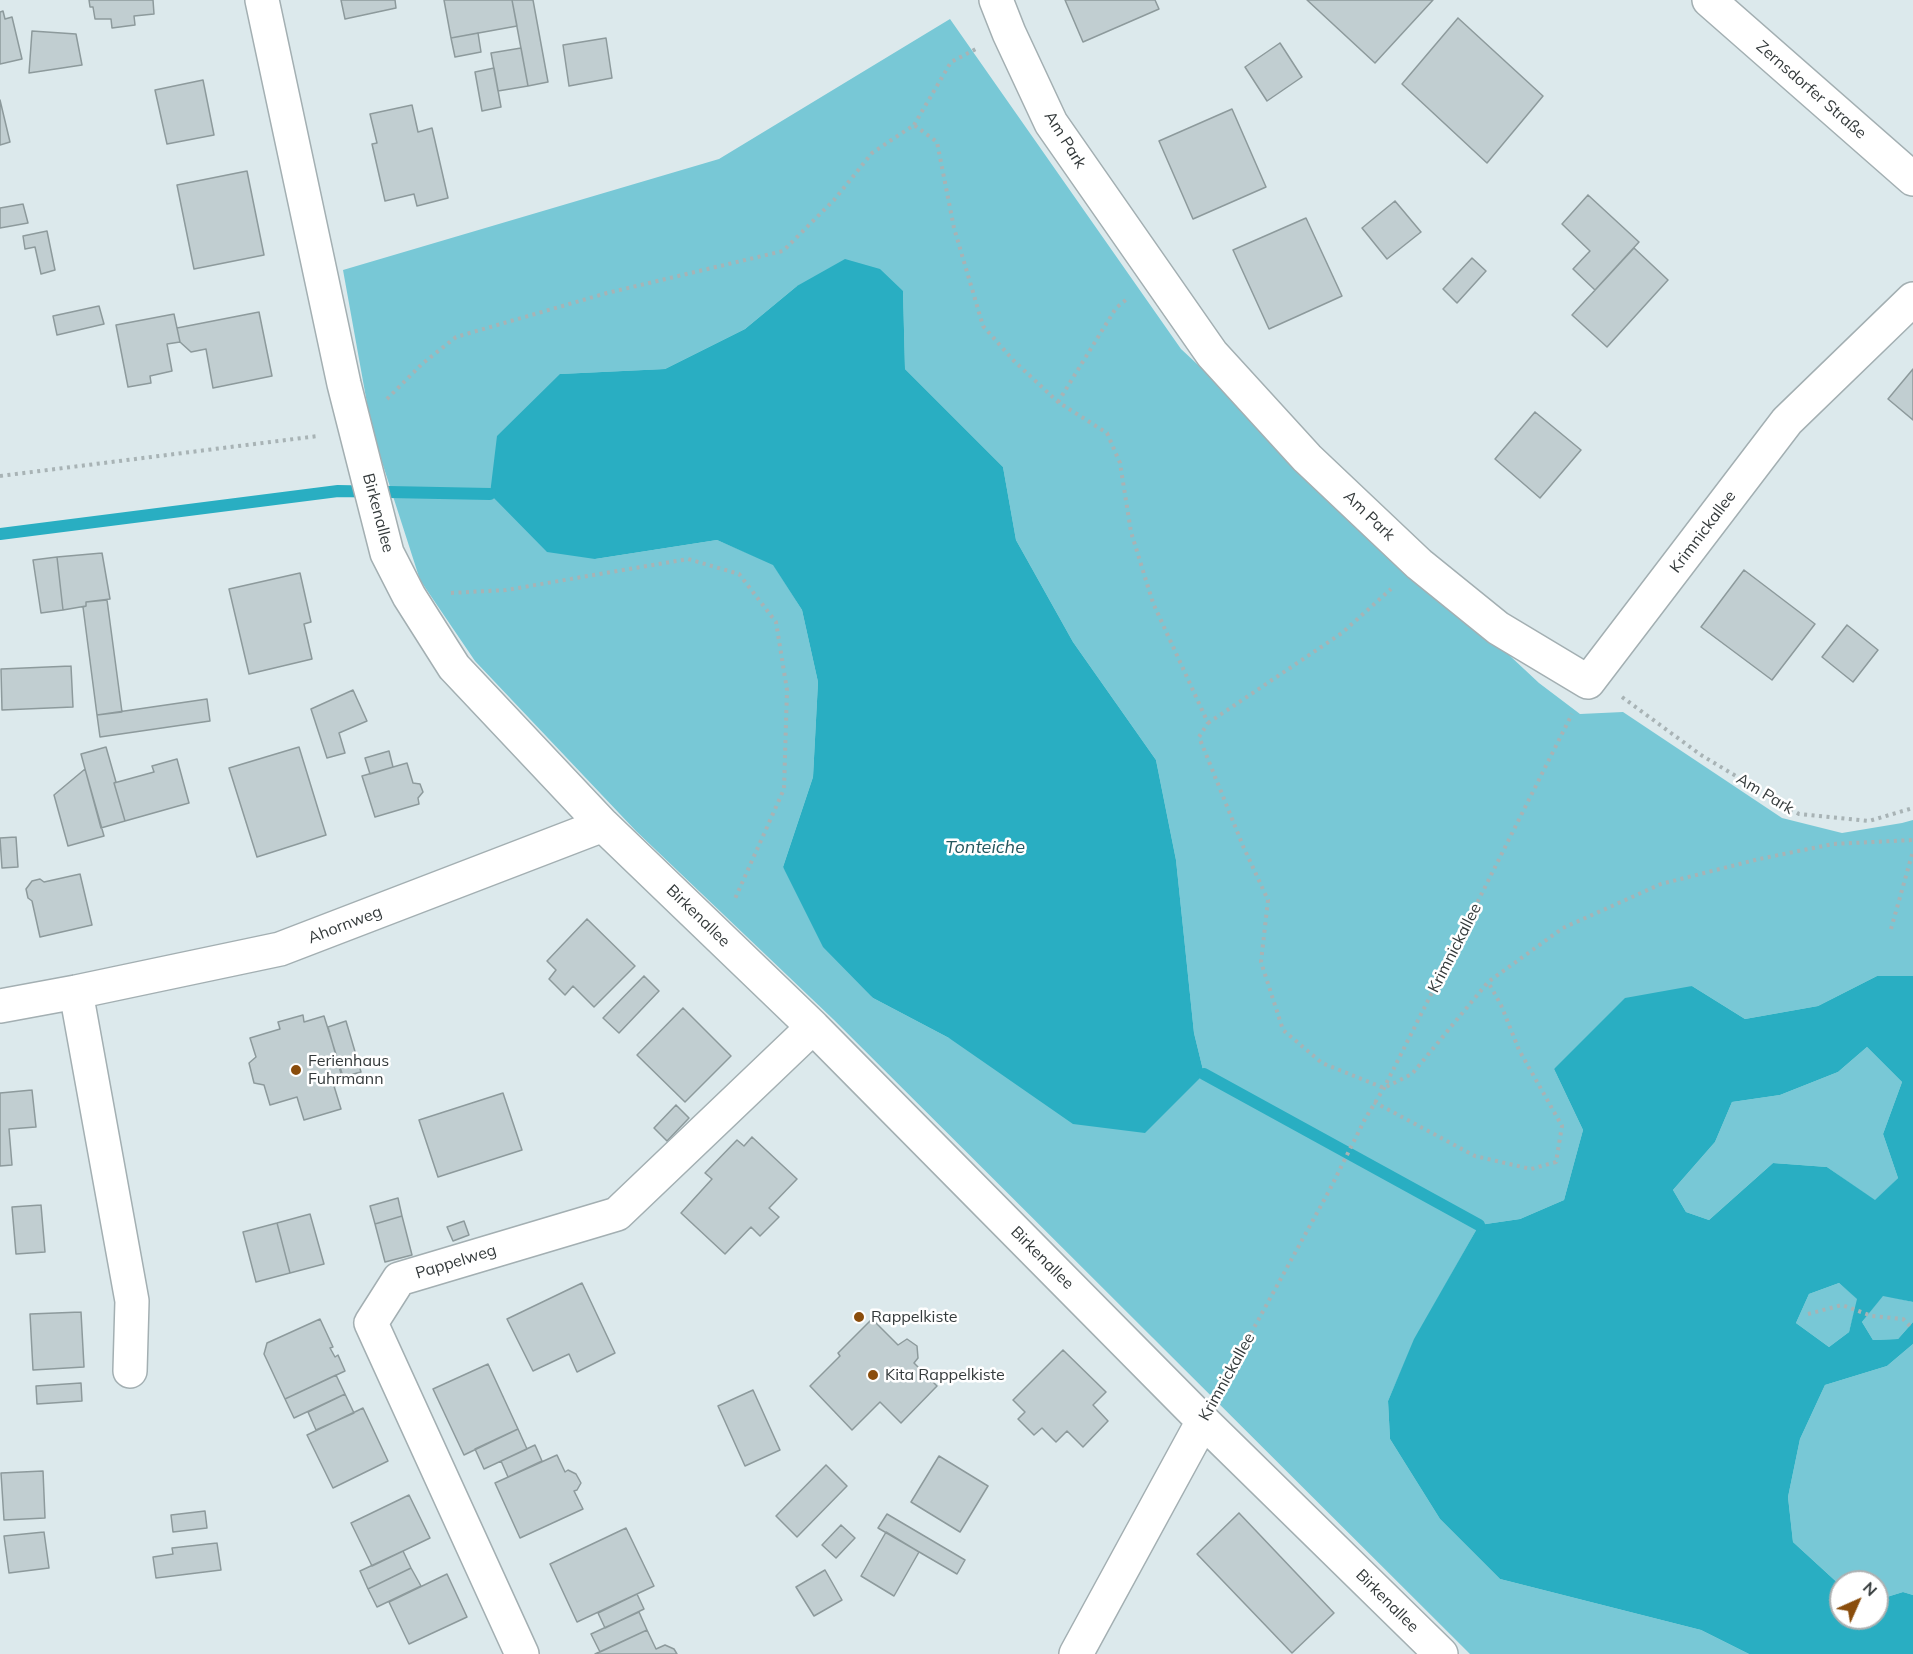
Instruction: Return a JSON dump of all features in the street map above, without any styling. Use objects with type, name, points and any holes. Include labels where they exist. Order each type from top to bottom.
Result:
[{"type":"street","name":"Birkenallee","points":[[262,0],[344,384],[387,553],[409,596],[454,667],[603,825],[813,1027],[1203,1421],[1441,1654]]},
{"type":"street","name":"Am Park","points":[[996,0],[1051,123],[1220,363],[1307,458],[1419,564],[1498,628],[1588,682]]},
{"type":"street","name":"Zernsdorfer Straße","points":[[1709,0],[1913,180]]},
{"type":"street","name":"Krimnickallee","points":[[1588,682],[1787,421],[1913,299]]},
{"type":"street","name":"Ahornweg","points":[[0,1006],[280,949],[603,825]]},
{"type":"street","points":[[76,992],[132,1301],[129,1371]]},
{"type":"street","name":"Pappelweg","points":[[522,1654],[371,1323],[399,1279],[616,1214],[813,1027]]},
{"type":"street","name":"Krimnickallee","points":[[1076,1654],[1203,1421]]},
{"type":"path","points":[[0,476],[356,430],[422,364],[456,337],[607,293],[783,251],[834,200],[872,153],[914,125],[951,62],[1009,33]]},
{"type":"path","points":[[914,125],[937,142],[954,228],[983,326],[1014,361],[1058,402],[1107,433],[1120,463],[1131,532],[1153,603],[1208,723]]},
{"type":"path","points":[[1058,402],[1116,308],[1156,275]]},
{"type":"path","points":[[409,596],[506,590],[688,559],[739,574],[776,622],[787,690],[784,789],[718,936]]},
{"type":"path","points":[[1419,564],[1342,633],[1208,723],[1199,737],[1243,846],[1268,900],[1261,962],[1283,1030],[1322,1063],[1384,1088],[1412,1074],[1488,982],[1563,928],[1661,884],[1759,859],[1833,844],[1913,840]]},
{"type":"path","name":"Am Park","points":[[1588,682],[1628,700],[1701,755],[1799,814],[1869,821],[1913,808]]},
{"type":"path","name":"Krimnickallee","points":[[1203,1421],[1329,1191],[1374,1102],[1384,1088],[1588,682]]},
{"type":"path","points":[[1891,930],[1913,851]]},
{"type":"path","points":[[1374,1102],[1475,1156],[1531,1169],[1556,1162],[1562,1126],[1519,1050],[1501,1005],[1488,982]]},
{"type":"path","points":[[1809,1314],[1842,1305],[1872,1316],[1903,1319],[1913,1329]]},
{"type":"shaded area","points":[[950,19],[1181,349],[1539,683],[1580,714],[1623,712],[1782,818],[1842,833],[1913,820],[1913,976],[1877,976],[1818,1006],[1745,1019],[1692,986],[1554,1069],[1583,1130],[1564,1200],[1520,1219],[1479,1225],[1415,1339],[1388,1401],[1390,1439],[1440,1519],[1500,1579],[1701,1630],[1749,1654],[1470,1654],[833,1019],[636,831],[475,661],[420,580],[372,431],[343,270],[719,159]],"holes":[[[797,286],[903,291],[905,369],[1003,467],[1016,540],[1073,642],[1156,760],[1176,860],[1194,1033],[1204,1074],[949,1038],[873,998],[783,867],[813,777],[818,682],[802,610],[773,564],[717,540],[595,559],[560,374],[665,369],[745,329]]]},
{"type":"shaded area","points":[[1867,1047],[1902,1082],[1883,1134],[1898,1178],[1875,1201],[1827,1167],[1773,1163],[1709,1220],[1686,1212],[1673,1190],[1715,1142],[1732,1102],[1780,1095],[1838,1072]]},
{"type":"shaded area","points":[[1839,1283],[1858,1299],[1849,1332],[1829,1347],[1796,1323],[1809,1294]]},
{"type":"shaded area","points":[[1883,1295],[1913,1302],[1913,1322],[1898,1339],[1873,1340],[1862,1322]]},
{"type":"shaded area","points":[[1913,1344],[1913,1595],[1903,1592],[1889,1596],[1889,1570],[1829,1570],[1829,1575],[1793,1542],[1788,1497],[1800,1439],[1825,1385],[1887,1366]]},
{"type":"water","name":"Tonteiche","points":[[845,259],[880,269],[903,291],[905,369],[1003,467],[1016,540],[1073,642],[1156,760],[1176,860],[1194,1033],[1204,1074],[1145,1133],[1073,1124],[949,1038],[873,998],[823,947],[783,867],[813,777],[818,682],[802,610],[773,565],[717,540],[595,559],[547,552],[490,494],[497,436],[560,374],[665,369],[745,329],[797,286]]},
{"type":"water","points":[[1877,976],[1913,976],[1913,1302],[1883,1296],[1862,1322],[1873,1340],[1898,1339],[1913,1322],[1913,1344],[1887,1366],[1825,1385],[1800,1439],[1788,1497],[1793,1542],[1829,1575],[1829,1630],[1889,1630],[1889,1596],[1903,1592],[1913,1595],[1913,1654],[1749,1654],[1701,1630],[1500,1579],[1440,1519],[1390,1439],[1388,1401],[1414,1339],[1479,1225],[1520,1219],[1564,1200],[1583,1130],[1554,1069],[1625,998],[1692,986],[1745,1019],[1818,1006]],"holes":[[[1867,1047],[1902,1082],[1883,1134],[1898,1178],[1875,1200],[1827,1167],[1773,1163],[1709,1220],[1686,1212],[1673,1190],[1715,1142],[1732,1102],[1780,1095],[1838,1072]],[[1839,1283],[1857,1299],[1849,1332],[1829,1347],[1796,1323],[1809,1294]]]},
{"type":"building","points":[[89,0],[153,0],[154,14],[134,16],[135,25],[112,28],[111,19],[95,19]]},
{"type":"building","points":[[341,0],[395,0],[396,8],[345,19]]},
{"type":"building","points":[[444,0],[512,0],[517,26],[451,38]]},
{"type":"building","points":[[512,0],[533,0],[548,82],[528,86]]},
{"type":"building","points":[[1065,0],[1155,0],[1159,9],[1083,42]]},
{"type":"building","points":[[1307,0],[1433,0],[1375,63]]},
{"type":"building","points":[[3,11],[5,19],[12,17],[22,59],[0,64],[0,12]]},
{"type":"building","points":[[1458,18],[1543,96],[1487,163],[1402,84]]},
{"type":"building","points":[[32,31],[76,34],[82,65],[29,73]]},
{"type":"building","points":[[478,33],[481,52],[455,57],[451,38]]},
{"type":"building","points":[[606,38],[612,78],[569,86],[563,45]]},
{"type":"building","points":[[1280,43],[1302,77],[1267,101],[1245,67]]},
{"type":"building","points":[[521,48],[528,86],[498,91],[491,53]]},
{"type":"building","points":[[494,68],[501,107],[482,111],[475,72]]},
{"type":"building","points":[[203,80],[214,135],[167,144],[155,90]]},
{"type":"building","points":[[0,100],[10,142],[0,145]]},
{"type":"building","points":[[412,105],[418,132],[432,128],[448,198],[417,206],[414,194],[385,201],[372,144],[377,143],[370,114]]},
{"type":"building","points":[[1232,109],[1266,187],[1193,219],[1159,141]]},
{"type":"building","points":[[247,171],[264,255],[194,269],[177,185]]},
{"type":"building","points":[[1588,195],[1639,242],[1595,290],[1573,269],[1590,251],[1562,224]]},
{"type":"building","points":[[1395,201],[1421,232],[1387,259],[1362,228]]},
{"type":"building","points":[[23,204],[28,223],[0,228],[0,208]]},
{"type":"building","points":[[1306,218],[1342,296],[1269,329],[1233,250]]},
{"type":"building","points":[[47,231],[55,270],[41,274],[35,247],[25,249],[23,236]]},
{"type":"building","points":[[1634,248],[1668,280],[1607,347],[1572,315]]},
{"type":"building","points":[[1472,258],[1486,271],[1457,303],[1443,289]]},
{"type":"building","points":[[99,306],[104,324],[57,335],[53,316]]},
{"type":"building","points":[[259,312],[272,376],[213,388],[206,349],[191,352],[180,342],[177,328]]},
{"type":"building","points":[[174,314],[180,342],[167,344],[172,371],[150,376],[151,383],[128,387],[116,325]]},
{"type":"building","points":[[1913,369],[1913,420],[1888,399]]},
{"type":"building","points":[[1535,412],[1581,450],[1540,498],[1495,459]]},
{"type":"building","points":[[102,553],[110,599],[86,602],[86,606],[63,610],[57,557]]},
{"type":"building","points":[[57,557],[63,610],[41,613],[33,560]]},
{"type":"building","points":[[1744,570],[1815,624],[1772,680],[1701,627]]},
{"type":"building","points":[[300,573],[311,622],[304,624],[312,659],[249,674],[229,589]]},
{"type":"building","points":[[107,600],[122,712],[97,715],[83,607],[86,606],[86,602]]},
{"type":"building","points":[[1847,625],[1878,650],[1853,682],[1822,657]]},
{"type":"building","points":[[71,666],[73,707],[2,710],[1,669]]},
{"type":"building","points":[[353,690],[367,721],[339,733],[345,753],[327,758],[311,709]]},
{"type":"building","points":[[207,699],[210,721],[100,737],[97,715]]},
{"type":"building","points":[[106,747],[125,821],[101,828],[81,754]]},
{"type":"building","points":[[299,747],[326,835],[257,857],[229,768]]},
{"type":"building","points":[[389,751],[393,767],[370,774],[365,758]]},
{"type":"building","points":[[177,759],[189,803],[125,821],[114,783],[154,772],[152,766]]},
{"type":"building","points":[[407,763],[413,783],[420,784],[423,792],[418,798],[419,804],[375,817],[362,776]]},
{"type":"building","points":[[85,769],[104,836],[68,846],[54,795]]},
{"type":"building","points":[[16,837],[18,867],[2,868],[0,838]]},
{"type":"building","points":[[80,874],[92,925],[40,937],[32,901],[28,898],[26,889],[32,881],[40,879],[44,882]]},
{"type":"building","points":[[587,919],[635,966],[594,1007],[573,986],[565,995],[549,979],[556,970],[547,961]]},
{"type":"building","points":[[644,976],[659,991],[619,1033],[603,1018]]},
{"type":"building","points":[[683,1008],[731,1056],[685,1102],[637,1055]]},
{"type":"building","name":"Ferienhaus Fuhrmann","points":[[303,1015],[304,1022],[324,1016],[345,1083],[334,1086],[341,1109],[304,1120],[297,1097],[270,1105],[264,1085],[254,1083],[249,1063],[256,1057],[250,1038],[280,1029],[278,1022]]},
{"type":"building","points":[[346,1021],[361,1072],[342,1077],[328,1027]]},
{"type":"building","points":[[32,1090],[36,1127],[9,1129],[12,1165],[0,1166],[0,1093]]},
{"type":"building","points":[[503,1093],[522,1150],[438,1177],[419,1120]]},
{"type":"building","points":[[676,1105],[689,1118],[667,1141],[654,1128]]},
{"type":"building","points":[[752,1137],[797,1179],[769,1208],[779,1217],[760,1236],[751,1227],[725,1254],[681,1213],[712,1179],[705,1173],[737,1140],[744,1146]]},
{"type":"building","points":[[398,1198],[402,1216],[375,1224],[370,1206]]},
{"type":"building","points":[[41,1205],[45,1252],[16,1254],[12,1207]]},
{"type":"building","points":[[310,1214],[324,1264],[290,1273],[277,1223]]},
{"type":"building","points":[[402,1216],[412,1255],[385,1262],[375,1224]]},
{"type":"building","points":[[464,1221],[469,1235],[453,1241],[447,1227]]},
{"type":"building","points":[[277,1223],[290,1273],[256,1282],[243,1232]]},
{"type":"building","points":[[582,1283],[615,1353],[577,1372],[569,1354],[533,1371],[507,1319]]},
{"type":"building","points":[[81,1312],[84,1367],[33,1370],[30,1314]]},
{"type":"building","points":[[320,1319],[333,1347],[330,1348],[335,1357],[338,1355],[345,1371],[285,1399],[264,1354],[267,1343]]},
{"type":"building","name":"Kita Rappelkiste","points":[[872,1319],[898,1345],[907,1339],[917,1346],[918,1358],[914,1363],[937,1386],[901,1423],[880,1402],[852,1430],[810,1386],[840,1356],[838,1353]]},
{"type":"building","points":[[1063,1350],[1106,1392],[1093,1405],[1108,1421],[1083,1447],[1067,1431],[1056,1442],[1042,1428],[1034,1435],[1018,1419],[1025,1412],[1013,1400]]},
{"type":"building","points":[[488,1364],[518,1429],[464,1455],[433,1389]]},
{"type":"building","points":[[336,1375],[345,1394],[294,1418],[285,1399]]},
{"type":"building","points":[[81,1383],[82,1401],[37,1404],[36,1386]]},
{"type":"building","points":[[753,1390],[780,1450],[745,1466],[718,1406]]},
{"type":"building","points":[[345,1394],[354,1413],[316,1430],[308,1412]]},
{"type":"building","points":[[363,1408],[388,1461],[333,1488],[307,1435]]},
{"type":"building","points":[[518,1429],[527,1449],[484,1469],[475,1449]]},
{"type":"building","points":[[535,1445],[542,1461],[508,1477],[501,1461]]},
{"type":"building","points":[[557,1455],[565,1472],[568,1470],[576,1474],[581,1483],[574,1491],[583,1509],[520,1538],[495,1483]]},
{"type":"building","points":[[939,1456],[988,1486],[960,1532],[911,1502]]},
{"type":"building","points":[[826,1465],[847,1486],[797,1537],[776,1516]]},
{"type":"building","points":[[43,1471],[45,1518],[4,1520],[1,1473]]},
{"type":"building","points":[[409,1495],[430,1538],[372,1566],[351,1523]]},
{"type":"building","points":[[205,1511],[207,1528],[173,1532],[171,1515]]},
{"type":"building","points":[[1239,1513],[1334,1613],[1292,1653],[1197,1554]]},
{"type":"building","points":[[887,1514],[965,1560],[957,1574],[878,1528]]},
{"type":"building","points":[[841,1525],[855,1538],[836,1558],[822,1545]]},
{"type":"building","points":[[626,1528],[654,1586],[577,1622],[550,1564]]},
{"type":"building","points":[[44,1532],[49,1568],[9,1573],[4,1536]]},
{"type":"building","points":[[886,1532],[919,1552],[894,1596],[861,1576]]},
{"type":"building","points":[[217,1543],[221,1570],[156,1578],[153,1557],[173,1554],[172,1548]]},
{"type":"building","points":[[403,1551],[411,1568],[368,1589],[360,1571]]},
{"type":"building","points":[[411,1568],[421,1586],[377,1607],[368,1589]]},
{"type":"building","points":[[825,1570],[842,1600],[814,1616],[796,1587]]},
{"type":"building","points":[[447,1574],[467,1617],[409,1644],[389,1602]]},
{"type":"building","points":[[637,1594],[644,1609],[605,1628],[598,1613]]},
{"type":"building","points":[[639,1612],[647,1630],[600,1652],[591,1634]]},
{"type":"building","points":[[647,1630],[656,1649],[665,1645],[674,1649],[677,1654],[595,1654]]},
{"type":"waterway","points":[[0,534],[338,491],[490,494]]},
{"type":"waterway","points":[[1204,1074],[1479,1225]]},
{"type":"place","name":"Ferienhaus Fuhrmann","points":[[296,1070]]},
{"type":"place","name":"Rappelkiste","points":[[859,1317]]},
{"type":"place","name":"Kita Rappelkiste","points":[[873,1375]]}]
